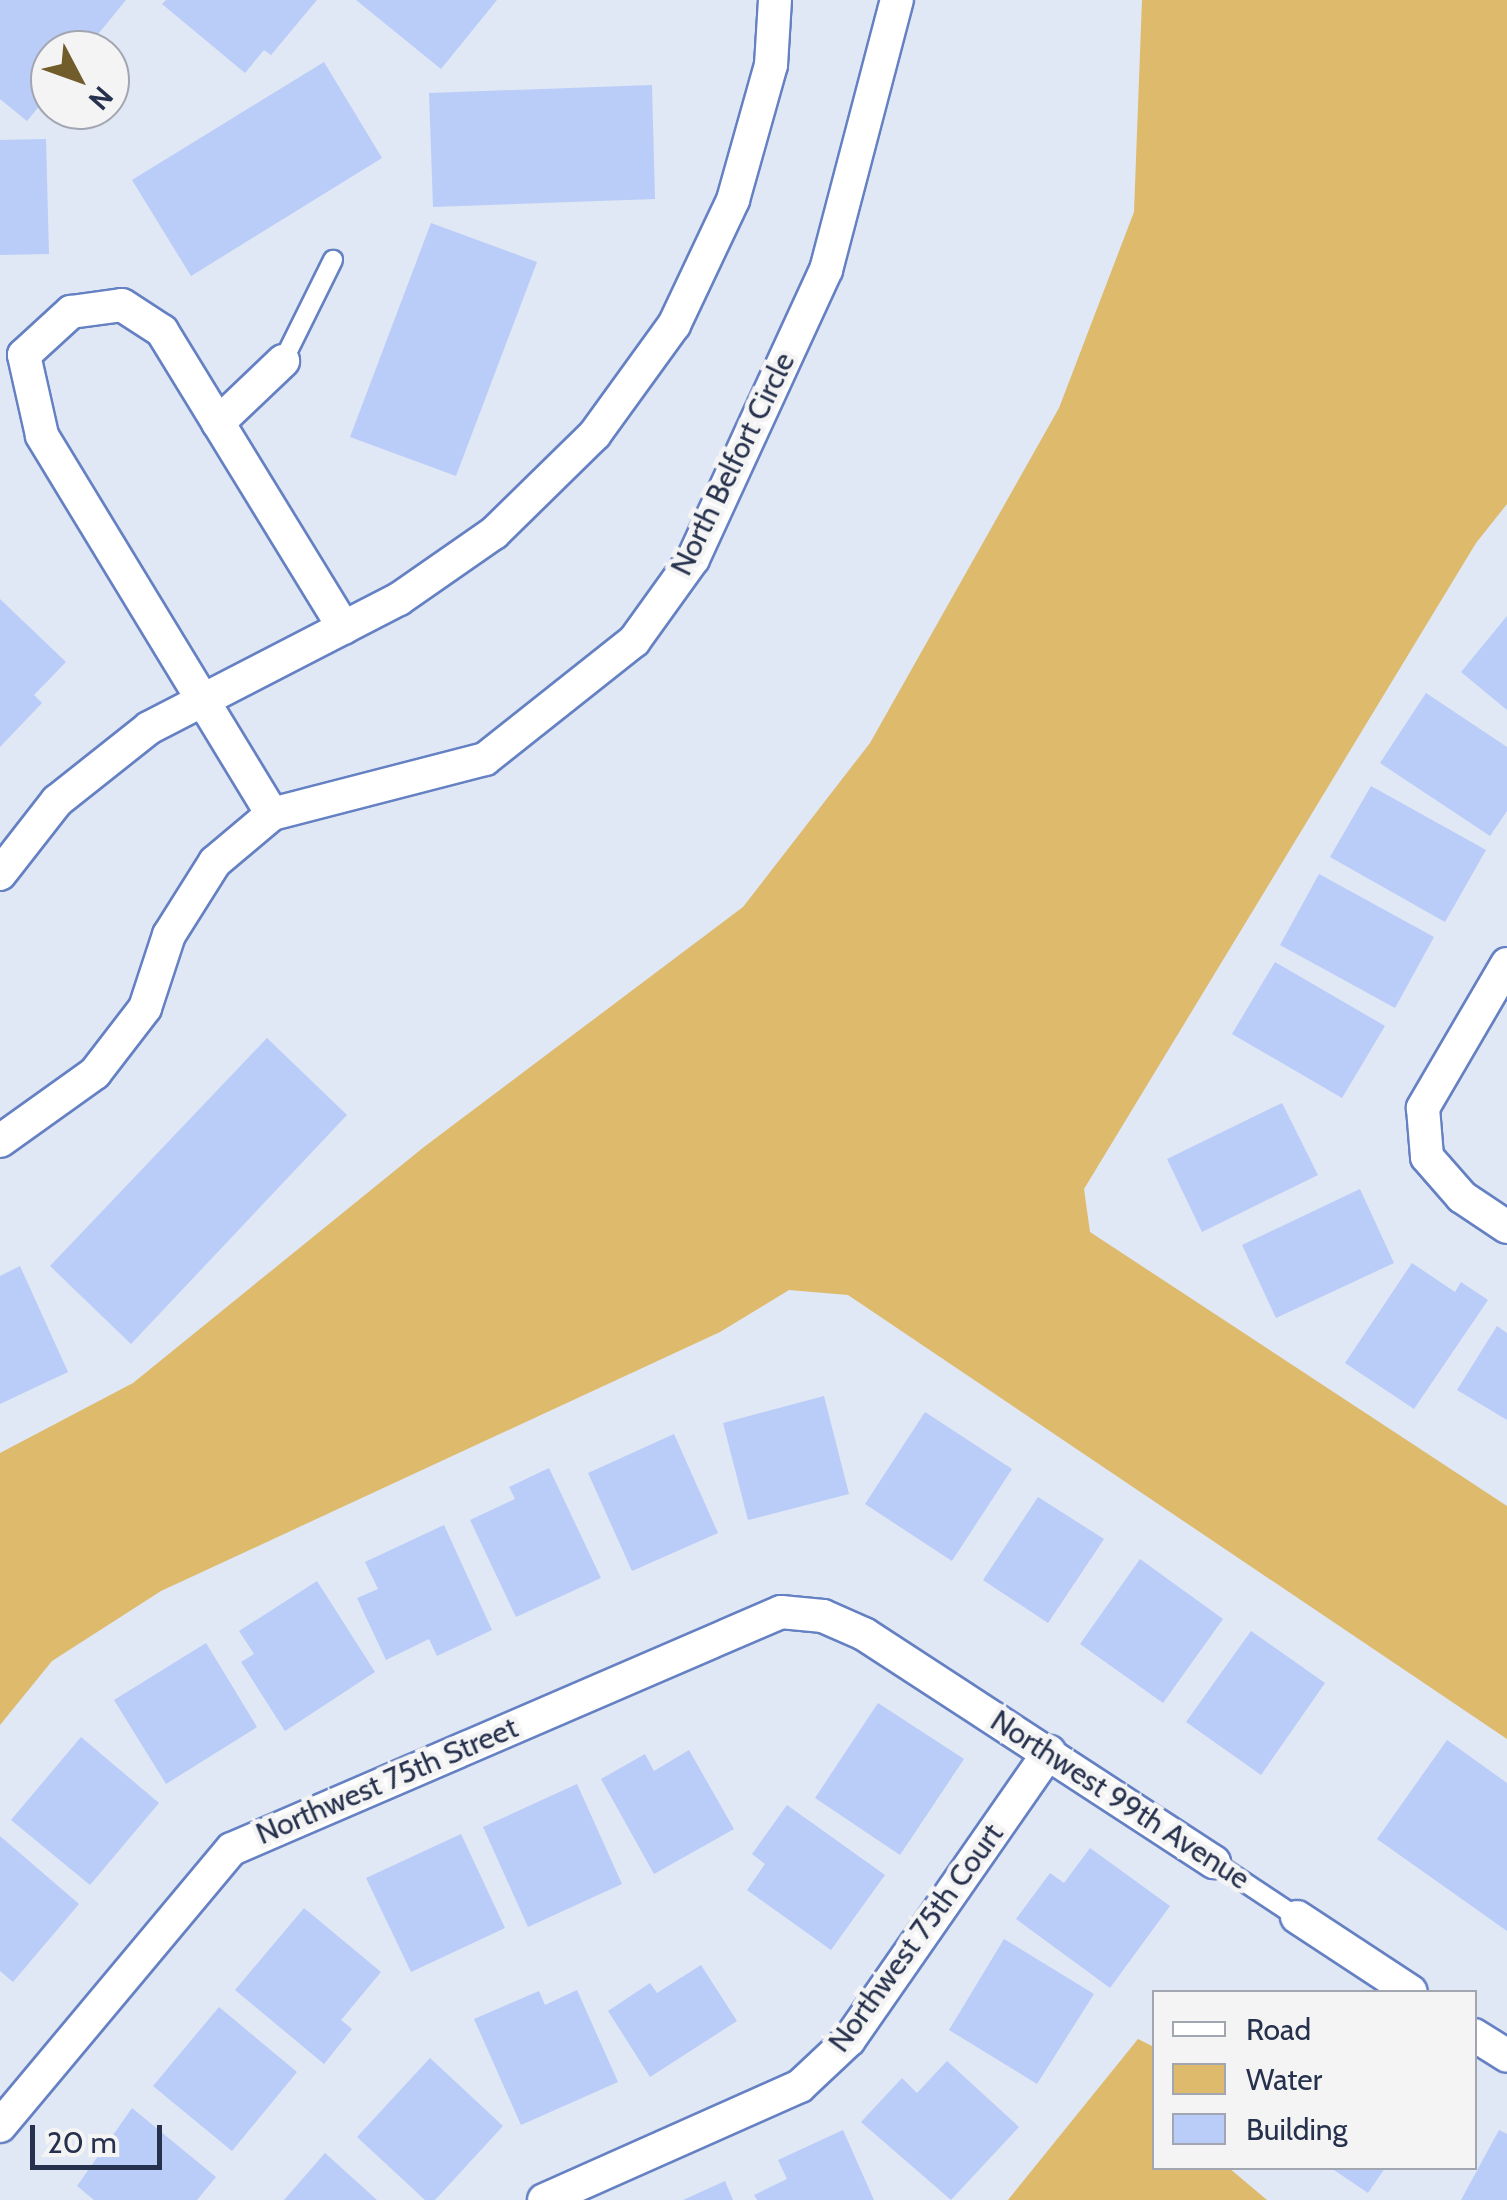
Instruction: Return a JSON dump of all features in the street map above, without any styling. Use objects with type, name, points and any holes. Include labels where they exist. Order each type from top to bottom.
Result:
[{"type":"street","points":[[0,874],[58,801],[149,728],[400,600],[494,533],[595,434],[674,326],[732,200],[771,66],[774,0]]},
{"type":"street","name":"North Belfort Circle","points":[[0,1141],[96,1073],[146,1008],[170,935],[215,862],[272,814],[485,759],[634,642],[693,558],[826,270],[897,0]]},
{"type":"street","points":[[272,814],[42,436],[12,355],[72,312],[122,305],[162,332],[344,628]]},
{"type":"street","points":[[218,422],[283,361]]},
{"type":"street","points":[[1507,964],[1424,1108],[1427,1157],[1462,1197],[1507,1227]]},
{"type":"street","name":"Northwest 75th Street","points":[[0,2126],[232,1848],[780,1612],[823,1616]]},
{"type":"street","name":"Northwest 99th Avenue","points":[[823,1616],[864,1634],[1214,1862]]},
{"type":"street","name":"Northwest 75th Court","points":[[544,2200],[800,2086],[849,2040],[1049,1752]]},
{"type":"street","name":"Northwest 99th Avenue","points":[[1297,1917],[1408,1990]]},
{"type":"street","points":[[1477,2037],[1507,2056]]},
{"type":"lane","points":[[283,361],[333,260]]},
{"type":"lane","name":"Northwest 99th Avenue","points":[[1214,1862],[1297,1917]]},
{"type":"water","points":[[1142,0],[1507,0],[1507,504],[1476,543],[1084,1189],[1090,1232],[1507,1506],[1507,1739],[848,1295],[789,1290],[720,1332],[161,1591],[52,1661],[0,1725],[0,1453],[133,1383],[424,1147],[743,907],[870,743],[1059,408],[1134,212]]},
{"type":"water","points":[[1138,2039],[1152,2046],[1152,2170],[1231,2170],[1267,2200],[1008,2200]]},
{"type":"building","points":[[0,0],[126,0],[101,30],[30,30],[30,117],[27,121],[0,99]]},
{"type":"building","points":[[166,0],[317,0],[271,55],[264,50],[245,73],[162,4]]},
{"type":"building","points":[[356,0],[497,0],[441,69]]},
{"type":"building","points":[[324,62],[382,158],[191,276],[132,180]]},
{"type":"building","points":[[652,85],[655,199],[433,207],[429,93]]},
{"type":"building","points":[[46,139],[49,254],[0,255],[0,140]]},
{"type":"building","points":[[431,223],[537,262],[456,476],[350,437]]},
{"type":"building","points":[[0,599],[66,662],[34,695],[42,703],[0,747]]},
{"type":"building","points":[[1507,616],[1507,710],[1461,672]]},
{"type":"building","points":[[1426,693],[1507,747],[1507,811],[1490,836],[1380,763]]},
{"type":"building","points":[[1371,786],[1486,850],[1445,922],[1330,857]]},
{"type":"building","points":[[1319,874],[1434,937],[1395,1008],[1280,945]]},
{"type":"building","points":[[1275,962],[1385,1026],[1342,1098],[1232,1034]]},
{"type":"building","points":[[267,1038],[347,1115],[131,1344],[50,1266]]},
{"type":"building","points":[[1282,1103],[1318,1175],[1202,1232],[1167,1159]]},
{"type":"building","points":[[1360,1189],[1394,1263],[1276,1318],[1242,1245]]},
{"type":"building","points":[[1412,1263],[1455,1292],[1461,1282],[1488,1300],[1414,1409],[1345,1363]]},
{"type":"building","points":[[20,1266],[68,1372],[0,1404],[0,1276]]},
{"type":"building","points":[[1497,1326],[1507,1333],[1507,1420],[1457,1390]]},
{"type":"building","points":[[824,1396],[849,1494],[748,1520],[723,1423]]},
{"type":"building","points":[[925,1412],[1012,1469],[952,1561],[865,1504]]},
{"type":"building","points":[[674,1434],[718,1533],[632,1571],[588,1473]]},
{"type":"building","points":[[549,1468],[601,1578],[516,1617],[470,1520],[515,1499],[509,1487]]},
{"type":"building","points":[[1038,1497],[1104,1539],[1048,1623],[983,1580]]},
{"type":"building","points":[[444,1525],[492,1630],[437,1656],[429,1639],[386,1660],[357,1598],[378,1589],[365,1562]]},
{"type":"building","points":[[1140,1559],[1223,1619],[1163,1703],[1080,1644]]},
{"type":"building","points":[[317,1581],[375,1672],[285,1731],[241,1662],[254,1654],[239,1631]]},
{"type":"building","points":[[1251,1631],[1325,1683],[1261,1775],[1186,1722]]},
{"type":"building","points":[[206,1643],[257,1727],[166,1784],[114,1700]]},
{"type":"building","points":[[878,1703],[964,1759],[900,1855],[815,1798]]},
{"type":"building","points":[[81,1737],[159,1803],[90,1885],[11,1820]]},
{"type":"building","points":[[1447,1740],[1507,1783],[1507,1931],[1377,1839]]},
{"type":"building","points":[[689,1750],[734,1829],[654,1874],[601,1779],[645,1754],[654,1771]]},
{"type":"building","points":[[577,1784],[622,1884],[528,1927],[483,1827]]},
{"type":"building","points":[[787,1805],[885,1875],[831,1950],[747,1890],[765,1864],[752,1854]]},
{"type":"building","points":[[461,1834],[505,1928],[411,1972],[366,1878]]},
{"type":"building","points":[[0,1836],[79,1904],[13,1982],[0,1971]]},
{"type":"building","points":[[1090,1848],[1170,1906],[1110,1988],[1016,1919],[1050,1873],[1064,1883]]},
{"type":"building","points":[[304,1908],[381,1972],[341,2020],[352,2029],[324,2064],[235,1990]]},
{"type":"building","points":[[1004,1939],[1094,1994],[1037,2084],[949,2030]]},
{"type":"building","points":[[701,1965],[737,2021],[650,2077],[608,2011],[650,1983],[657,1993]]},
{"type":"building","points":[[577,1990],[618,2082],[521,2125],[474,2019],[539,1991],[545,2005]]},
{"type":"building","points":[[219,2007],[297,2072],[232,2151],[153,2086]]},
{"type":"building","points":[[430,2058],[503,2126],[435,2200],[425,2200],[357,2137]]},
{"type":"building","points":[[947,2061],[1019,2127],[951,2200],[861,2122],[902,2078],[917,2093]]},
{"type":"building","points":[[132,2108],[216,2177],[197,2200],[94,2200],[77,2186]]},
{"type":"building","points":[[843,2130],[874,2200],[757,2200],[754,2195],[787,2179],[778,2160]]},
{"type":"building","points":[[1499,2130],[1507,2134],[1507,2200],[1461,2200]]},
{"type":"building","points":[[325,2153],[377,2200],[284,2200]]},
{"type":"building","points":[[1334,2170],[1384,2170],[1368,2193]]},
{"type":"building","points":[[725,2181],[733,2200],[683,2200]]}]
